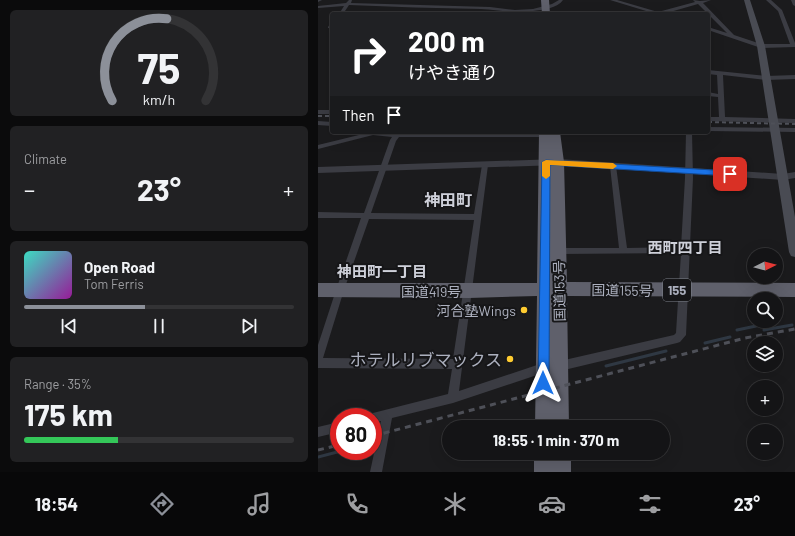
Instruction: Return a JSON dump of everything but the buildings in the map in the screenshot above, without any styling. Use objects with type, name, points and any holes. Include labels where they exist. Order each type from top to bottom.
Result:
[{"type":"highway","name":"国道153号","points":[[548,134],[552,162],[559,251],[552,290]]},
{"type":"highway","name":"国道153号","points":[[545,420],[551,367],[552,162]]},
{"type":"highway","name":"国道419号","points":[[318,290],[552,290]]},
{"type":"highway","name":"国道155号","points":[[552,290],[795,290]]},
{"type":"highway","name":"国道153号","points":[[551,367],[559,420]]},
{"type":"highway","points":[[544,460],[544,472]]},
{"type":"highway","points":[[561,460],[561,472]]},
{"type":"main road","points":[[747,0],[761,46],[774,125],[789,176],[795,252]]},
{"type":"street","points":[[318,7],[350,2],[472,8],[487,6],[509,11],[554,5],[561,0]]},
{"type":"street","points":[[612,0],[653,12]]},
{"type":"street","points":[[695,0],[708,12]]},
{"type":"street","points":[[668,12],[700,4],[709,0]]},
{"type":"street","points":[[710,29],[761,46],[794,45],[780,10],[768,0]]},
{"type":"street","points":[[793,0],[795,5]]},
{"type":"street","points":[[342,12],[350,2]]},
{"type":"street","points":[[471,12],[472,8]]},
{"type":"street","points":[[710,14],[733,36]]},
{"type":"street","points":[[710,72],[766,78],[795,77]]},
{"type":"street","points":[[720,74],[722,119]]},
{"type":"street","points":[[710,94],[721,96]]},
{"type":"street","points":[[318,112],[330,112]]},
{"type":"street","points":[[710,118],[774,125],[795,130]]},
{"type":"street","points":[[710,129],[774,125],[795,121]]},
{"type":"street","points":[[318,123],[330,124]]},
{"type":"street","points":[[318,147],[364,134]]},
{"type":"street","points":[[318,360],[340,290],[368,216],[393,140],[400,134]]},
{"type":"street","points":[[382,416],[453,398],[551,367],[677,339],[681,335],[689,134]]},
{"type":"street","points":[[318,170],[552,162],[789,176],[795,181]]},
{"type":"street","points":[[453,398],[484,165]]},
{"type":"street","points":[[613,166],[623,251]]},
{"type":"street","points":[[318,215],[478,217]]},
{"type":"street","points":[[559,251],[684,250]]},
{"type":"street","points":[[318,363],[457,364]]},
{"type":"street","points":[[376,472],[388,414]]},
{"type":"street","points":[[318,432],[330,429]]},
{"type":"waterway","points":[[764,330],[792,325]]},
{"type":"waterway","points":[[737,330],[747,328]]},
{"type":"waterway","points":[[705,343],[730,337]]},
{"type":"waterway","points":[[606,366],[666,351]]},
{"type":"waterway","points":[[318,457],[330,454]]},
{"type":"railway","points":[[318,116],[330,116]]},
{"type":"railway","points":[[710,122],[795,124]]},
{"type":"railway","points":[[382,434],[745,338],[795,329]]},
{"type":"railway","points":[[318,450],[330,447]]},
{"type":"slow traffic","points":[[546,176],[546,162],[613,166]]},
{"type":"place","name":"河合塾Wings","points":[[524,310]]},
{"type":"place","name":"ホテルリブマックス","points":[[510,359]]},
{"type":"district","name":"神田町","points":[[448,199]]},
{"type":"district","name":"西町四丁目","points":[[685,247]]},
{"type":"district","name":"神田町一丁目","points":[[382,271]]},
{"type":"route","points":[[543,383],[546,162],[730,174]]}]
